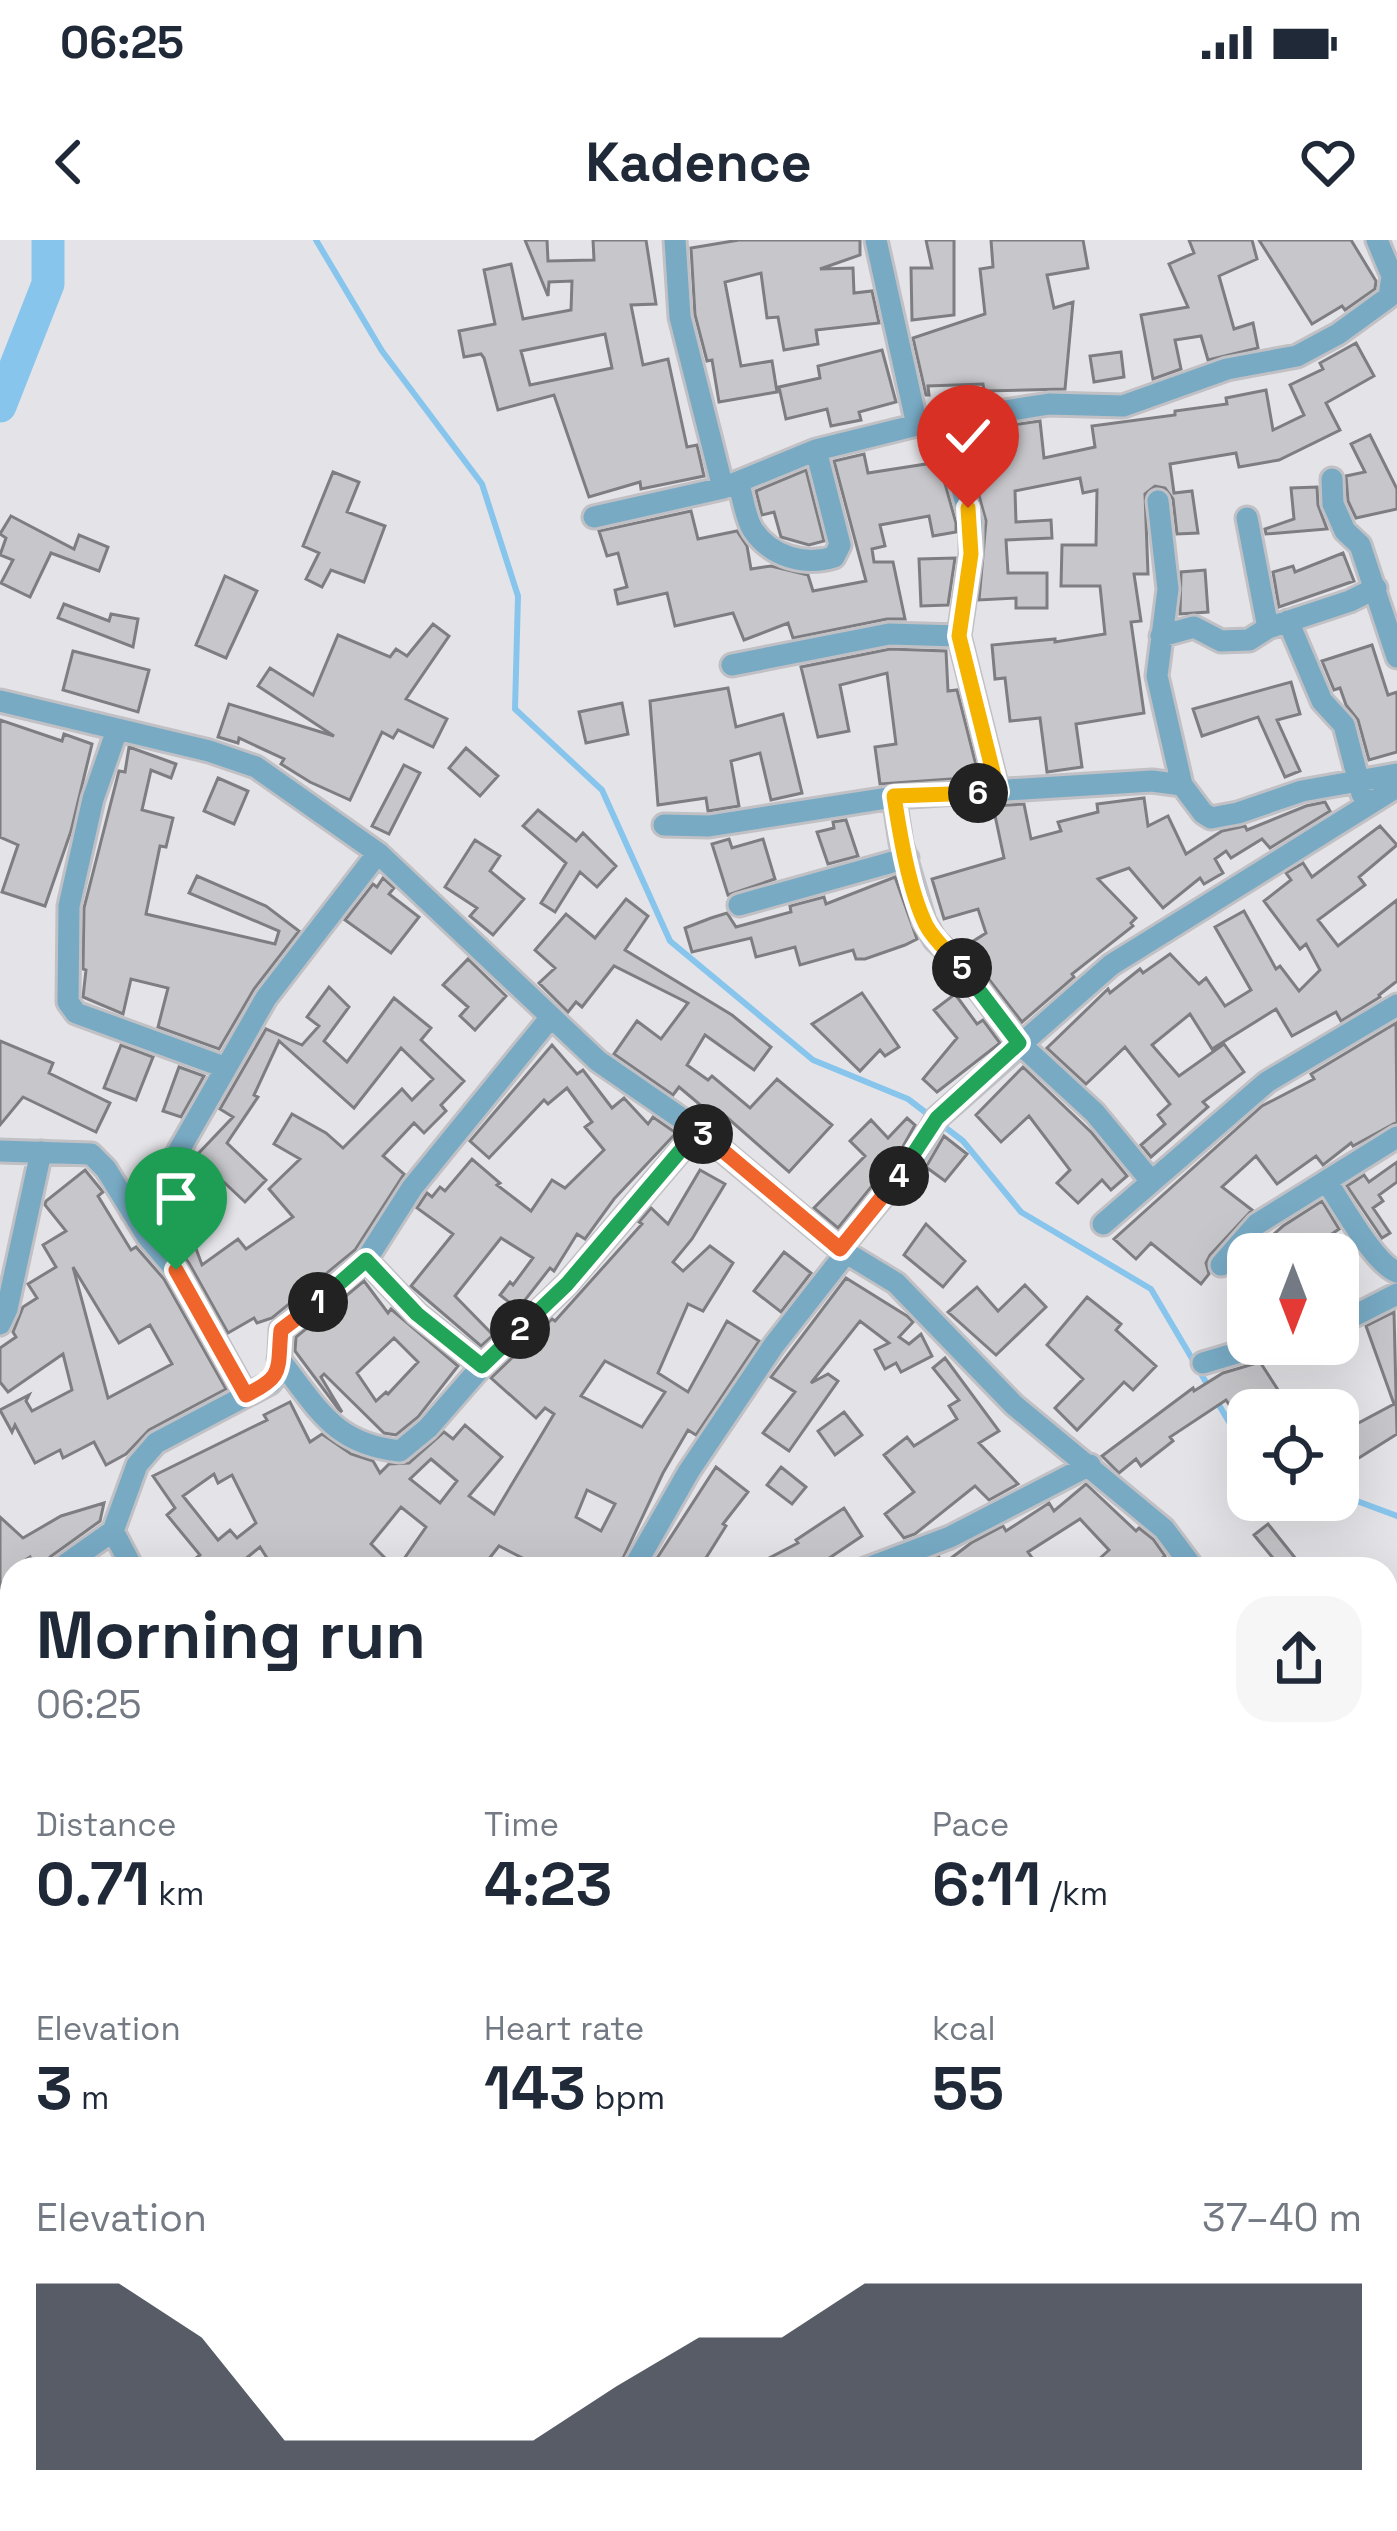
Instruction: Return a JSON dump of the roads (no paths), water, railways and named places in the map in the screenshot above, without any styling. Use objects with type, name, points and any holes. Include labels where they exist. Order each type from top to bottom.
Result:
[{"type":"street","points":[[675,240],[680,316],[730,485],[753,530],[786,559],[821,561],[834,557],[840,545],[816,450]]},
{"type":"street","points":[[876,240],[917,425]]},
{"type":"street","points":[[594,517],[730,485],[816,450],[917,425],[1049,404],[1123,406],[1227,369],[1297,356],[1338,334],[1389,297],[1392,276],[1377,240]]},
{"type":"street","points":[[943,422],[971,520],[959,636],[998,792]]},
{"type":"street","points":[[1332,479],[1334,504],[1345,531],[1360,545],[1397,657]]},
{"type":"street","points":[[1157,501],[1168,590],[1157,676],[1182,785],[1211,818],[1238,814],[1302,791],[1397,774]]},
{"type":"street","points":[[1247,518],[1278,624],[1322,700],[1344,725],[1364,808]]},
{"type":"street","points":[[1160,636],[1194,627],[1221,641],[1249,640],[1278,624],[1350,602],[1376,588]]},
{"type":"street","points":[[733,665],[889,634],[959,636]]},
{"type":"street","points":[[0,701],[256,767],[378,853],[626,1084],[698,1130],[843,1251],[896,1283],[1014,1405],[1164,1529],[1185,1557]]},
{"type":"street","points":[[117,730],[93,799],[69,905],[68,1002],[76,1013],[224,1067]]},
{"type":"street","points":[[664,825],[709,826],[894,796],[1152,781],[1182,785]]},
{"type":"street","points":[[640,1557],[688,1471],[774,1345],[913,1159],[937,1118],[1111,964],[1397,787]]},
{"type":"street","points":[[894,796],[924,921],[935,940],[957,961],[1019,1043],[1095,1113],[1151,1181]]},
{"type":"street","points":[[132,1212],[162,1180],[266,998],[378,853]]},
{"type":"street","points":[[739,905],[907,858]]},
{"type":"street","points":[[1103,1224],[1267,1082],[1397,1006]]},
{"type":"street","points":[[77,1557],[113,1532],[136,1465],[156,1443],[270,1383],[279,1372],[281,1330],[366,1260],[412,1188],[551,1017]]},
{"type":"street","points":[[279,1359],[333,1426],[360,1444],[400,1451],[567,1284],[698,1130]]},
{"type":"street","points":[[1221,1265],[1257,1224],[1397,1137]]},
{"type":"street","points":[[0,1151],[91,1154],[176,1270],[246,1395]]},
{"type":"street","points":[[0,1324],[41,1152]]},
{"type":"street","points":[[1327,1181],[1387,1269],[1397,1272]]},
{"type":"street","points":[[366,1260],[417,1314],[482,1366]]},
{"type":"street","points":[[1359,1313],[1397,1294]]},
{"type":"street","points":[[1203,1363],[1227,1356]]},
{"type":"street","points":[[897,1557],[950,1537],[1090,1465]]},
{"type":"street","points":[[113,1532],[127,1557]]},
{"type":"waterway","points":[[0,406],[48,284],[48,240]]},
{"type":"waterway","points":[[316,240],[382,351],[482,484],[518,596],[515,709],[602,790],[670,941],[813,1060],[908,1099],[963,1141],[1021,1212],[1151,1289],[1210,1389]]},
{"type":"waterway","points":[[1216,1400],[1227,1419]]},
{"type":"waterway","points":[[1359,1502],[1397,1516]]}]
